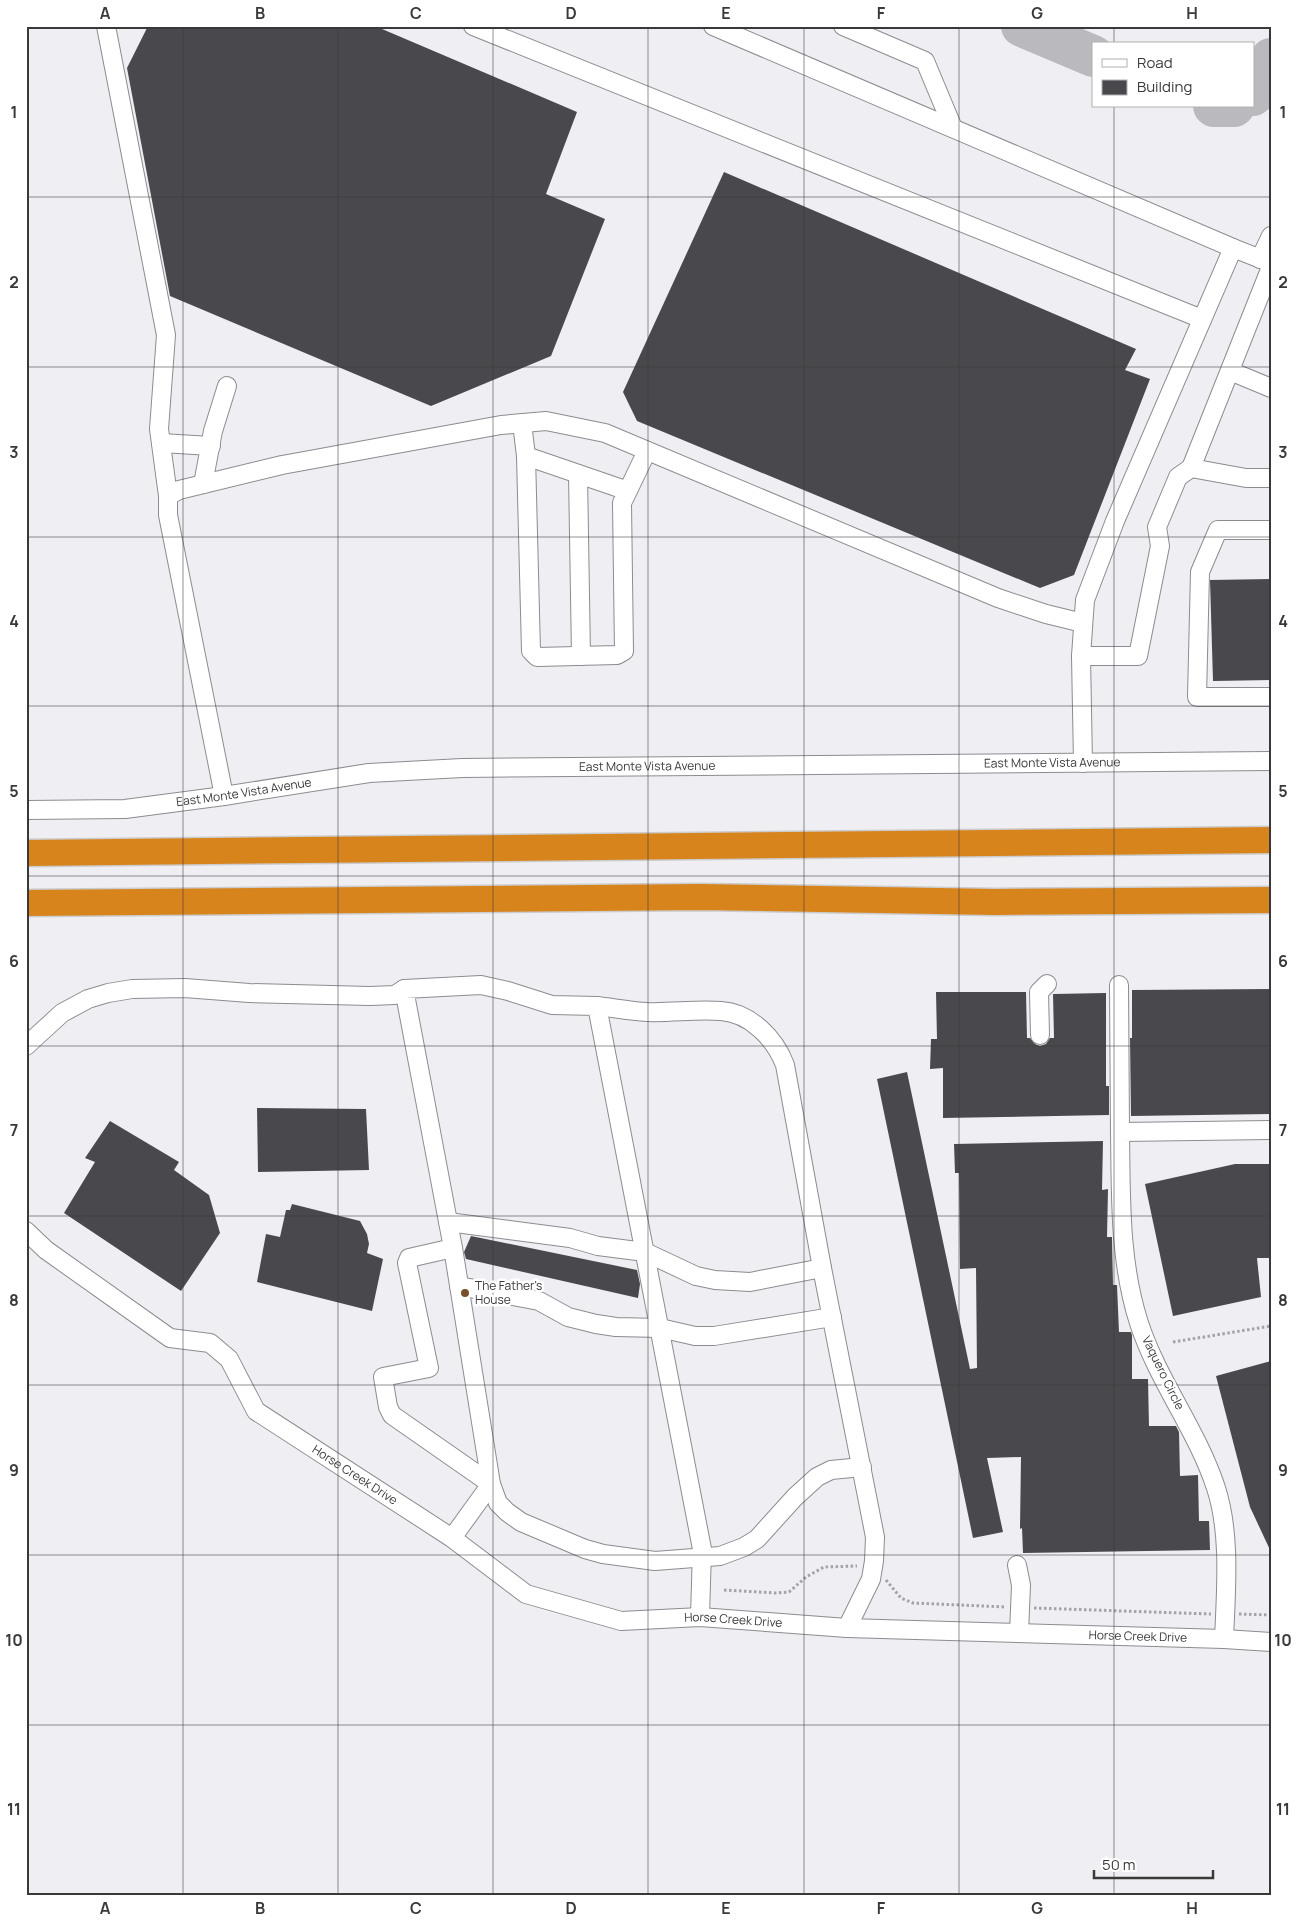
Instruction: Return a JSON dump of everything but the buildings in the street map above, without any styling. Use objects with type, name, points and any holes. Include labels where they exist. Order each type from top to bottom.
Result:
[{"type":"highway","points":[[26,853],[1271,840]]},
{"type":"highway","points":[[26,903],[680,897],[996,902],[1271,900]]},
{"type":"street","points":[[106,26],[166,335],[159,429],[168,496],[168,515],[224,796]]},
{"type":"street","points":[[473,26],[1202,319]]},
{"type":"street","points":[[713,26],[1267,263]]},
{"type":"street","points":[[843,26],[926,61],[953,128]]},
{"type":"street","points":[[1081,656],[1138,656],[1160,546],[1157,527],[1178,477],[1191,468],[1230,372],[1267,263],[1271,236]]},
{"type":"street","points":[[1083,763],[1081,656],[1085,600],[1115,521],[1233,248]]},
{"type":"street","points":[[1230,372],[1271,388]]},
{"type":"street","points":[[203,484],[227,386]]},
{"type":"street","points":[[168,496],[178,490],[282,465],[500,425],[546,421],[604,433],[998,598],[1046,614],[1083,623]]},
{"type":"street","points":[[522,423],[526,456],[532,650],[538,657],[617,655],[624,651],[622,503],[647,451]]},
{"type":"street","points":[[161,443],[211,446]]},
{"type":"street","points":[[526,456],[628,492]]},
{"type":"street","points":[[1191,468],[1246,478],[1271,478]]},
{"type":"street","points":[[578,474],[581,656]]},
{"type":"street","points":[[1271,530],[1218,530],[1200,572],[1197,697],[1271,697]]},
{"type":"street","name":"East Monte Vista Avenue","points":[[26,810],[125,809],[369,774],[462,768],[1271,761]]},
{"type":"street","points":[[1040,1035],[1039,992],[1047,984]]},
{"type":"street","points":[[26,1046],[62,1013],[88,1000],[116,991],[132,989],[185,988],[249,993],[370,996],[395,995],[404,989],[481,985],[508,991],[552,1005],[597,1006],[647,1012],[723,1011],[744,1017],[764,1032],[779,1049],[785,1065],[822,1268],[875,1537],[871,1579],[847,1628]]},
{"type":"street","name":"Vaquero Circle","points":[[1119,985],[1121,1228],[1128,1278],[1143,1332],[1159,1371],[1208,1466],[1217,1490],[1222,1513],[1227,1563],[1224,1639]]},
{"type":"street","points":[[404,989],[453,1248],[491,1484],[498,1503],[522,1522],[585,1549],[603,1554],[655,1561],[720,1556],[750,1543],[817,1477],[831,1470],[862,1467]]},
{"type":"street","points":[[597,1006],[660,1328],[702,1556],[700,1617]]},
{"type":"street","points":[[1120,1132],[1271,1130]]},
{"type":"street","points":[[448,1222],[570,1238],[598,1246],[645,1252],[696,1276],[715,1280],[750,1282],[822,1268]]},
{"type":"street","name":"Horse Creek Drive","points":[[26,1231],[46,1250],[170,1338],[210,1343],[229,1359],[256,1411],[452,1538],[526,1594],[621,1621],[700,1617],[847,1628],[1271,1642]]},
{"type":"street","points":[[453,1248],[415,1255],[409,1258],[407,1263],[429,1368],[383,1378],[388,1407],[392,1415],[491,1484]]},
{"type":"street","points":[[459,1286],[539,1301],[568,1317],[596,1324],[616,1327],[660,1328],[695,1336],[714,1336],[832,1318]]},
{"type":"street","points":[[452,1538],[491,1484]]},
{"type":"street","points":[[1017,1564],[1021,1585],[1019,1633]]},
{"type":"path","points":[[1173,1342],[1271,1326]]},
{"type":"path","points":[[724,1590],[789,1592],[806,1577],[824,1567],[855,1566],[880,1573],[901,1598],[913,1603],[1271,1616]]},
{"type":"taxiway","points":[[1022,26],[1092,56]]},
{"type":"taxiway","points":[[1254,94],[1271,59]]},
{"type":"place","name":"The Father's House","points":[[465,1293]]}]
